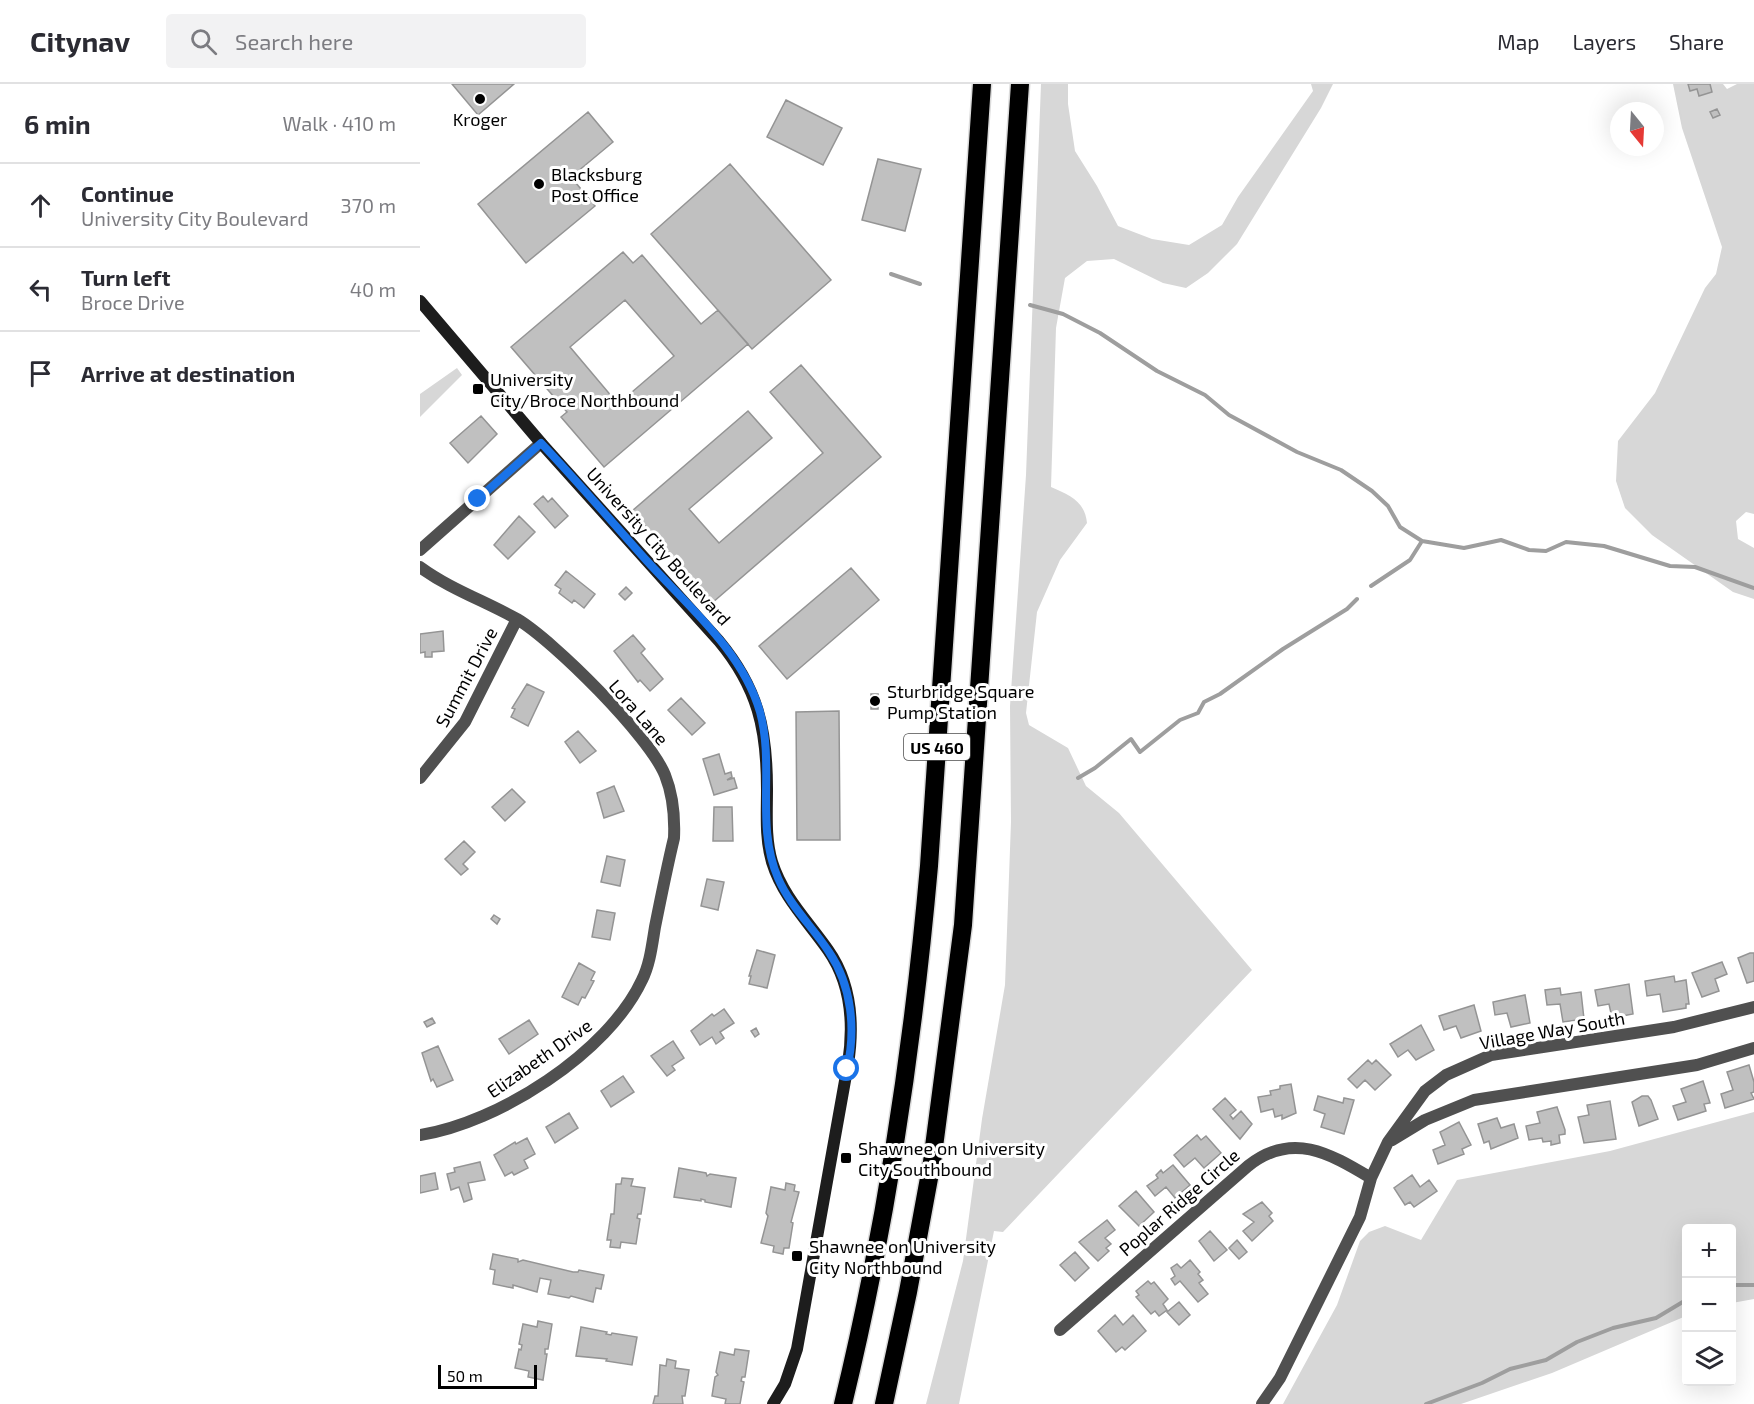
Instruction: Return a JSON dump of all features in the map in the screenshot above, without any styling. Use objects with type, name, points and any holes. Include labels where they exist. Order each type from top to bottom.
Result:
[{"type":"highway","name":"US 460","points":[[843,1404],[893,1158],[919,966],[930,854],[982,84]]},
{"type":"highway","name":"US 460","points":[[884,1404],[932,1162],[963,925],[1020,84]]},
{"type":"main road","name":"University City Boulevard","points":[[420,301],[541,443],[719,641],[747,681],[759,709],[764,735],[765,818],[771,859],[790,902],[834,960],[847,996],[851,1043],[792,1367],[773,1404]]},
{"type":"street","points":[[420,550],[541,443]]},
{"type":"street","name":"Lora Lane","points":[[420,567],[456,589],[517,619],[553,644],[648,748],[664,774],[673,799],[674,838],[647,969]]},
{"type":"street","name":"Summit Drive","points":[[420,778],[465,723],[517,619]]},
{"type":"street","name":"Elizabeth Drive","points":[[420,1135],[444,1130],[494,1112],[589,1049],[621,1015],[647,969]]},
{"type":"street","name":"Village Way South","points":[[1262,1404],[1280,1378],[1360,1217],[1371,1178],[1388,1142],[1425,1091],[1446,1075],[1491,1055],[1674,1027],[1754,1007]]},
{"type":"street","points":[[1388,1142],[1425,1120],[1474,1100],[1696,1065],[1754,1048]]},
{"type":"street","name":"Poplar Ridge Circle","points":[[1060,1330],[1248,1166],[1266,1154],[1285,1148],[1318,1150],[1371,1178]]},
{"type":"shaded area","points":[[1041,84],[1068,84],[1068,104],[1075,151],[1118,226],[1152,239],[1189,245],[1222,225],[1238,197],[1313,91],[1311,84],[1333,84],[1321,108],[1237,244],[1208,273],[1186,288],[1163,283],[1114,259],[1087,261],[1065,278],[1056,328],[1051,487],[1070,496],[1079,504],[1086,515],[1087,523],[1060,560],[1037,612],[1026,713],[1029,725],[1068,748],[1086,786],[1119,813],[1252,970],[1003,1232],[994,1231],[959,1404],[926,1404],[963,1261],[982,1119],[1005,985],[1011,822],[1010,706],[1026,475]]},
{"type":"shaded area","points":[[1673,84],[1723,84],[1727,89],[1737,84],[1754,84],[1754,514],[1746,512],[1736,521],[1738,539],[1754,548],[1754,599],[1733,592],[1652,535],[1625,508],[1616,481],[1618,441],[1655,393],[1705,288],[1716,274],[1722,247],[1682,128]]},
{"type":"shaded area","points":[[457,368],[462,375],[420,417],[420,394]]},
{"type":"shaded area","points":[[1754,1112],[1754,1299],[1736,1302],[1736,1224],[1682,1224],[1682,1318],[1552,1373],[1461,1404],[1283,1404],[1337,1305],[1360,1241],[1369,1232],[1385,1226],[1421,1240],[1457,1180],[1610,1151]]},
{"type":"building","name":"Kroger","points":[[452,84],[514,84],[478,115]]},
{"type":"building","points":[[1688,84],[1710,84],[1712,92],[1699,96],[1697,89],[1690,91]]},
{"type":"building","points":[[786,100],[842,128],[823,165],[767,137]]},
{"type":"building","points":[[1717,109],[1720,115],[1713,118],[1710,112]]},
{"type":"building","name":"Blacksburg Post Office","points":[[588,112],[613,142],[571,177],[595,206],[526,263],[478,204]]},
{"type":"building","points":[[878,159],[921,169],[905,231],[862,220]]},
{"type":"building","points":[[730,164],[831,280],[752,349],[651,234]]},
{"type":"building","points":[[623,252],[633,263],[642,255],[701,324],[718,310],[748,344],[604,467],[561,417],[567,412],[511,347]],"holes":[[[625,300],[674,356],[618,404],[570,347]]]},
{"type":"building","points":[[801,365],[881,457],[712,603],[632,511],[748,411],[772,438],[689,509],[719,543],[823,453],[770,392]]},
{"type":"building","points":[[481,416],[497,434],[468,463],[450,443]]},
{"type":"building","points":[[543,496],[548,502],[552,498],[568,516],[555,528],[534,504]]},
{"type":"building","points":[[519,516],[535,532],[508,559],[494,545]]},
{"type":"building","points":[[851,568],[879,600],[787,679],[759,646]]},
{"type":"building","points":[[566,571],[595,594],[584,608],[574,600],[572,603],[559,593],[561,589],[555,585]]},
{"type":"building","points":[[626,587],[632,593],[625,600],[619,594]]},
{"type":"building","points":[[443,631],[444,651],[432,652],[432,657],[425,657],[425,652],[420,653],[420,634]]},
{"type":"building","points":[[633,635],[645,649],[641,653],[663,679],[650,691],[640,680],[638,682],[614,651]]},
{"type":"building","points":[[527,684],[544,692],[528,726],[511,717],[515,709],[512,708]]},
{"type":"building","name":"Sturbridge Square Pump Station","points":[[871,694],[878,694],[878,709],[871,709]]},
{"type":"building","points":[[681,698],[705,723],[692,735],[668,710]]},
{"type":"building","points":[[839,711],[840,840],[797,840],[796,712]]},
{"type":"building","points":[[578,731],[596,751],[580,763],[565,742]]},
{"type":"building","points":[[719,754],[725,774],[731,772],[732,777],[727,780],[734,778],[737,788],[714,795],[703,759]]},
{"type":"building","points":[[614,786],[624,811],[604,818],[597,793]]},
{"type":"building","points":[[512,789],[525,802],[505,821],[492,807]]},
{"type":"building","points":[[714,807],[732,807],[733,841],[713,841]]},
{"type":"building","points":[[464,841],[475,852],[463,864],[468,869],[461,875],[445,859]]},
{"type":"building","points":[[607,856],[625,860],[620,886],[601,882]]},
{"type":"building","points":[[707,879],[724,882],[718,910],[701,906]]},
{"type":"building","points":[[597,910],[615,913],[610,940],[592,937]]},
{"type":"building","points":[[494,915],[500,919],[497,924],[491,919]]},
{"type":"building","points":[[757,950],[775,955],[767,988],[749,984],[751,976],[749,976]]},
{"type":"building","points":[[1754,953],[1754,981],[1747,983],[1738,958]]},
{"type":"building","points":[[1722,962],[1727,974],[1715,979],[1719,991],[1702,997],[1692,973]]},
{"type":"building","points":[[579,963],[595,972],[591,980],[594,981],[585,998],[582,997],[578,1005],[562,997]]},
{"type":"building","points":[[1674,976],[1675,982],[1686,980],[1689,1004],[1686,1004],[1686,1008],[1663,1012],[1660,994],[1647,996],[1645,981]]},
{"type":"building","points":[[1629,984],[1633,1014],[1612,1018],[1609,1004],[1598,1006],[1595,990]]},
{"type":"building","points":[[1560,988],[1561,995],[1581,992],[1584,1019],[1563,1022],[1560,1004],[1547,1005],[1545,990]]},
{"type":"building","points":[[1525,995],[1530,1023],[1511,1027],[1507,1013],[1495,1015],[1493,1002]]},
{"type":"building","points":[[1474,1005],[1481,1031],[1461,1038],[1456,1026],[1444,1030],[1439,1016]]},
{"type":"building","points":[[724,1009],[734,1023],[720,1032],[724,1038],[716,1044],[712,1037],[700,1045],[691,1031],[712,1014],[714,1016]]},
{"type":"building","points":[[432,1018],[435,1023],[427,1027],[424,1022]]},
{"type":"building","points":[[529,1020],[538,1034],[509,1054],[499,1039]]},
{"type":"building","points":[[1421,1025],[1434,1050],[1416,1060],[1408,1050],[1398,1057],[1390,1044]]},
{"type":"building","points":[[756,1028],[759,1034],[755,1037],[751,1031]]},
{"type":"building","points":[[673,1041],[684,1058],[672,1066],[675,1070],[667,1076],[651,1056]]},
{"type":"building","points":[[438,1046],[453,1080],[437,1087],[433,1079],[431,1081],[422,1053]]},
{"type":"building","points":[[1368,1060],[1372,1064],[1376,1060],[1391,1075],[1375,1090],[1365,1080],[1357,1088],[1348,1079]]},
{"type":"building","points":[[1749,1065],[1754,1082],[1754,1092],[1751,1093],[1754,1099],[1725,1108],[1721,1094],[1733,1090],[1727,1072]]},
{"type":"building","points":[[623,1076],[634,1092],[611,1107],[601,1091]]},
{"type":"building","points":[[1703,1081],[1710,1103],[1704,1104],[1706,1111],[1678,1120],[1673,1106],[1686,1102],[1681,1089]]},
{"type":"building","points":[[1291,1084],[1296,1113],[1282,1119],[1282,1115],[1275,1117],[1273,1109],[1261,1112],[1258,1097],[1271,1095],[1270,1091]]},
{"type":"building","points":[[1318,1096],[1343,1103],[1344,1098],[1354,1100],[1344,1134],[1321,1127],[1325,1114],[1314,1110]]},
{"type":"building","points":[[1642,1096],[1648,1096],[1651,1100],[1658,1119],[1639,1126],[1632,1102]]},
{"type":"building","points":[[1225,1098],[1236,1110],[1230,1115],[1233,1119],[1241,1111],[1252,1124],[1240,1139],[1213,1109]]},
{"type":"building","points":[[1610,1101],[1616,1139],[1584,1143],[1578,1117],[1589,1115],[1587,1105]]},
{"type":"building","points":[[1557,1107],[1565,1130],[1565,1134],[1559,1135],[1560,1143],[1551,1145],[1551,1141],[1543,1142],[1542,1138],[1529,1140],[1526,1126],[1540,1123],[1537,1112]]},
{"type":"building","points":[[569,1113],[578,1128],[555,1143],[546,1127]]},
{"type":"building","points":[[1497,1118],[1501,1128],[1514,1124],[1518,1138],[1491,1149],[1489,1141],[1484,1143],[1478,1124]]},
{"type":"building","points":[[1459,1122],[1471,1145],[1462,1149],[1464,1154],[1438,1164],[1433,1150],[1445,1145],[1440,1132]]},
{"type":"building","points":[[1197,1135],[1201,1140],[1206,1136],[1221,1153],[1204,1168],[1195,1158],[1184,1167],[1174,1155]]},
{"type":"building","points":[[527,1138],[535,1154],[524,1160],[528,1168],[514,1175],[512,1172],[505,1176],[494,1155],[515,1142],[516,1144]]},
{"type":"building","points":[[480,1162],[485,1180],[468,1183],[472,1199],[464,1202],[459,1187],[451,1190],[447,1174],[455,1172],[454,1168]]},
{"type":"building","points":[[1173,1165],[1190,1185],[1175,1198],[1166,1187],[1155,1196],[1147,1186],[1158,1178],[1156,1175],[1161,1170],[1163,1173]]},
{"type":"building","points":[[679,1168],[706,1173],[707,1176],[710,1174],[736,1178],[731,1207],[705,1202],[701,1199],[701,1201],[674,1197]]},
{"type":"building","points":[[435,1173],[438,1189],[420,1193],[420,1176]]},
{"type":"building","points":[[1412,1175],[1420,1187],[1429,1180],[1437,1191],[1414,1207],[1410,1202],[1405,1205],[1394,1188]]},
{"type":"building","points":[[622,1178],[633,1179],[631,1186],[645,1188],[641,1214],[638,1214],[637,1218],[640,1219],[636,1244],[621,1242],[620,1248],[610,1247],[611,1240],[607,1240],[611,1214],[614,1214],[616,1184],[621,1184]]},
{"type":"building","points":[[786,1183],[795,1185],[794,1191],[799,1192],[791,1222],[793,1223],[789,1248],[784,1248],[783,1254],[773,1252],[774,1246],[761,1243],[768,1216],[766,1213],[771,1187],[785,1190]]},
{"type":"building","points":[[1136,1191],[1154,1212],[1139,1226],[1119,1206]]},
{"type":"building","points":[[1262,1202],[1272,1213],[1269,1216],[1273,1221],[1252,1241],[1243,1231],[1254,1222],[1243,1214]]},
{"type":"building","points":[[1107,1220],[1115,1230],[1105,1238],[1111,1244],[1106,1248],[1109,1251],[1098,1261],[1079,1242]]},
{"type":"building","points":[[1210,1231],[1227,1250],[1214,1261],[1199,1241]]},
{"type":"building","points":[[1237,1240],[1247,1252],[1239,1259],[1229,1248]]},
{"type":"building","points":[[1075,1252],[1089,1268],[1075,1281],[1060,1265]]},
{"type":"building","points":[[493,1254],[518,1259],[518,1262],[523,1260],[573,1272],[579,1270],[604,1275],[601,1289],[596,1288],[593,1302],[571,1296],[569,1298],[548,1294],[551,1280],[540,1278],[537,1292],[513,1285],[513,1288],[493,1284],[495,1270],[490,1269]]},
{"type":"building","points":[[1190,1260],[1200,1272],[1198,1274],[1203,1280],[1199,1283],[1208,1294],[1198,1302],[1180,1281],[1175,1285],[1171,1279],[1175,1276],[1171,1268],[1177,1264],[1181,1268]]},
{"type":"building","points":[[1148,1281],[1151,1284],[1154,1282],[1168,1299],[1163,1304],[1167,1310],[1159,1316],[1155,1311],[1151,1314],[1136,1297],[1139,1295],[1136,1291]]},
{"type":"building","points":[[1179,1302],[1190,1315],[1179,1325],[1167,1312]]},
{"type":"building","points":[[1115,1315],[1123,1325],[1133,1315],[1146,1331],[1125,1350],[1122,1347],[1116,1352],[1098,1331]]},
{"type":"building","points":[[538,1321],[552,1324],[548,1349],[545,1349],[545,1354],[547,1354],[543,1380],[528,1377],[529,1371],[515,1368],[522,1345],[519,1344],[523,1324],[537,1327]]},
{"type":"building","points":[[581,1327],[607,1332],[606,1334],[611,1335],[612,1333],[637,1337],[632,1365],[606,1361],[607,1359],[576,1356]]},
{"type":"building","points":[[735,1349],[749,1351],[745,1377],[742,1377],[741,1381],[744,1382],[740,1404],[725,1404],[726,1399],[712,1396],[715,1377],[718,1375],[716,1372],[720,1352],[734,1355]]},
{"type":"building","points":[[667,1359],[676,1361],[675,1368],[689,1370],[685,1396],[682,1396],[683,1404],[653,1404],[655,1396],[658,1396],[660,1365],[666,1366]]},
{"type":"waterway","points":[[891,274],[920,284]]},
{"type":"waterway","points":[[1030,305],[1063,314],[1100,333],[1157,371],[1205,395],[1229,415],[1297,452],[1341,470],[1372,491],[1388,506],[1400,527],[1422,541],[1464,548],[1501,540],[1529,550],[1546,551],[1566,542],[1604,546],[1670,566],[1695,567],[1754,588]]},
{"type":"waterway","points":[[1371,586],[1410,560],[1422,541]]},
{"type":"waterway","points":[[1078,778],[1095,768],[1131,739],[1140,752],[1180,720],[1198,713],[1204,702],[1220,694],[1283,649],[1347,609],[1357,599]]},
{"type":"waterway","points":[[1736,1285],[1754,1285]]},
{"type":"waterway","points":[[1426,1404],[1482,1383],[1510,1369],[1546,1360],[1577,1342],[1613,1328],[1656,1318],[1682,1302]]},
{"type":"place","name":"Kroger","points":[[480,99]]},
{"type":"place","name":"Blacksburg Post Office","points":[[539,184]]},
{"type":"place","name":"University City/Broce Northbound","points":[[478,389]]},
{"type":"place","name":"Sturbridge Square Pump Station","points":[[875,701]]},
{"type":"place","name":"Shawnee on University City Southbound","points":[[846,1158]]},
{"type":"place","name":"Shawnee on University City Northbound","points":[[797,1256]]},
{"type":"route","points":[[478,499],[541,443],[589,494],[738,665],[759,709],[763,725],[767,758],[765,818],[767,841],[777,877],[790,902],[829,952],[844,983],[852,1022],[847,1069]]}]
